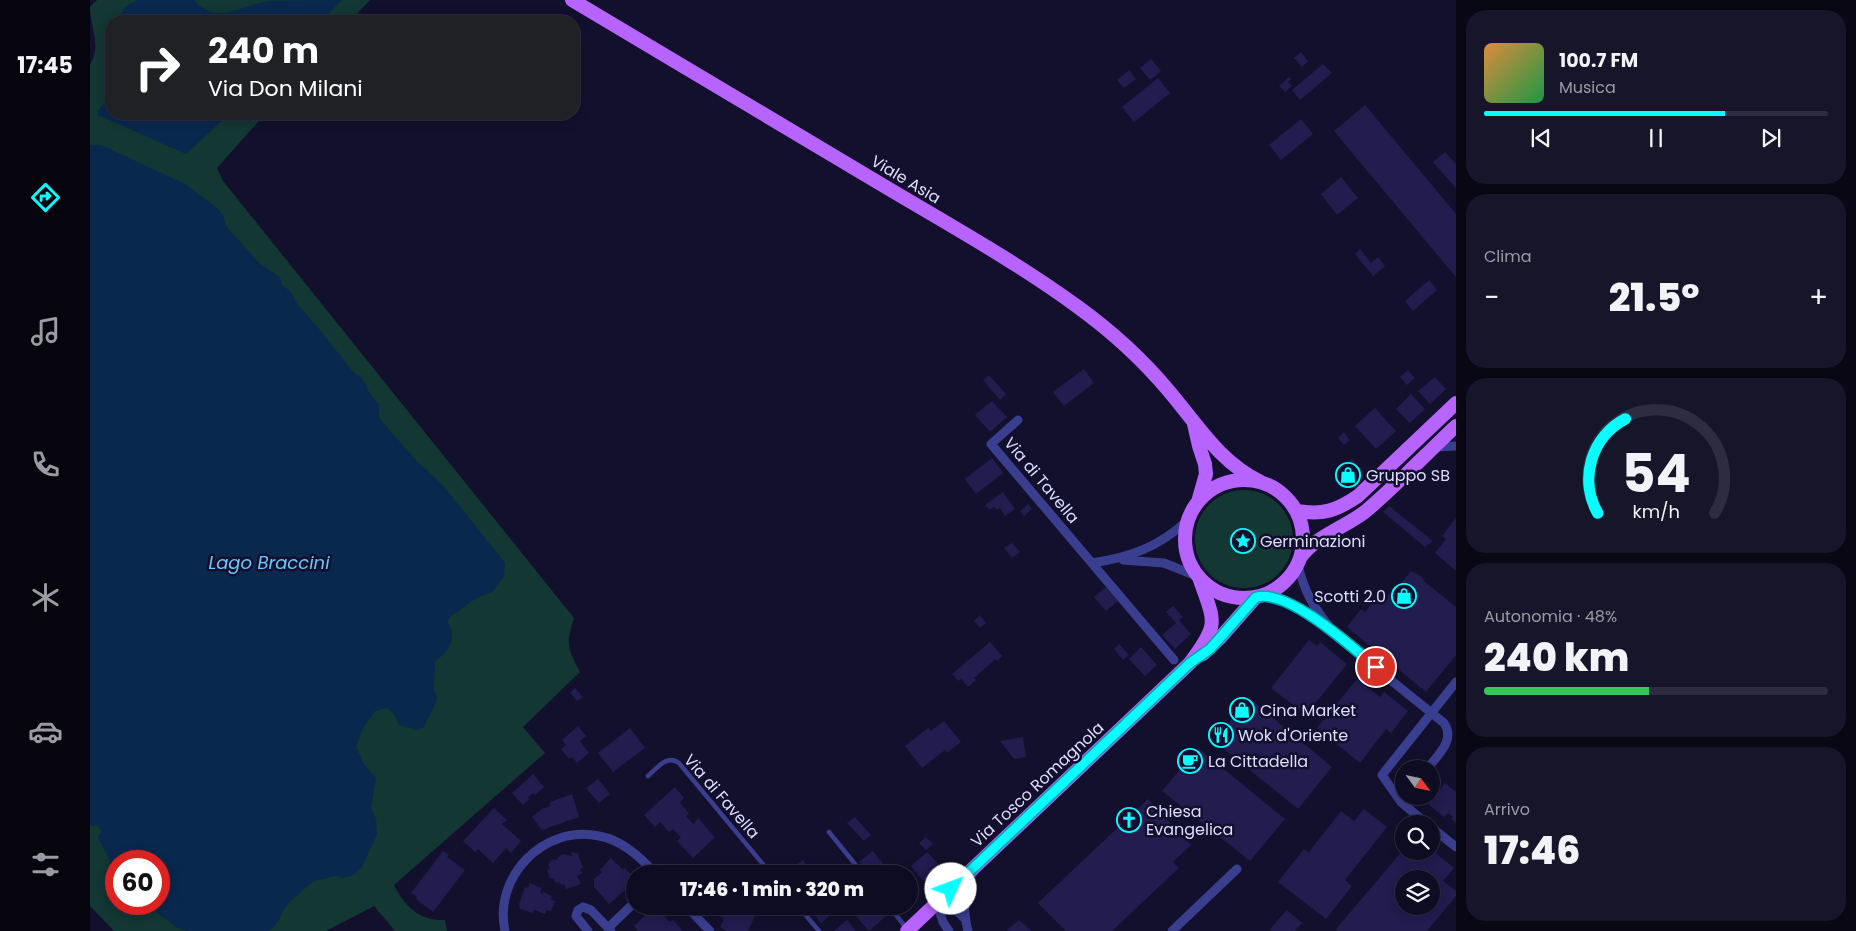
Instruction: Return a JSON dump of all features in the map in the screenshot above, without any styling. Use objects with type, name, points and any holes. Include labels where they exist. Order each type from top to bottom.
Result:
[{"type":"main road","name":"Viale Asia","points":[[572,0],[1040,280],[1091,317],[1122,343],[1168,390],[1229,462],[1261,482]]},
{"type":"main road","points":[[1296,511],[1319,513],[1336,510],[1358,496],[1456,403]]},
{"type":"main road","points":[[1194,423],[1206,474],[1198,502],[1188,520],[1186,530],[1188,560],[1199,577],[1209,587],[1221,594],[1235,598],[1259,596],[1279,587],[1292,573],[1304,552],[1365,511],[1456,426]]},
{"type":"main road","points":[[1198,502],[1213,489],[1226,483],[1241,480],[1270,485],[1285,496],[1296,511],[1303,535],[1299,562]]},
{"type":"main road","name":"Via Tosco Romagnola","points":[[1190,663],[1209,635],[1212,620],[1211,609],[1199,577]]},
{"type":"main road","name":"Via Tosco Romagnola","points":[[907,931],[1190,663],[1210,649],[1259,596]]},
{"type":"street","name":"Via di Tavella","points":[[1018,420],[991,444],[1174,660]]},
{"type":"street","points":[[1433,447],[1442,445],[1456,446]]},
{"type":"street","points":[[1092,564],[1117,560],[1152,547],[1164,540],[1188,520]]},
{"type":"street","points":[[1117,560],[1164,563],[1199,577]]},
{"type":"street","points":[[1299,562],[1301,580],[1309,600],[1334,633]]},
{"type":"street","points":[[1259,596],[1293,604],[1334,633],[1433,713],[1446,726],[1448,735],[1447,744],[1434,760]]},
{"type":"street","points":[[1395,789],[1382,775],[1456,682]]},
{"type":"street","points":[[1410,805],[1419,815]]},
{"type":"street","points":[[1440,834],[1456,847]]},
{"type":"street","points":[[505,931],[502,917],[504,901],[509,883],[515,872],[531,854],[558,839],[578,835],[603,837],[633,852],[647,865]]},
{"type":"street","points":[[968,931],[964,902],[966,890],[969,880],[980,862]]},
{"type":"street","points":[[1172,931],[1238,869]]},
{"type":"street","points":[[937,903],[957,911],[965,919]]},
{"type":"street","points":[[937,903],[943,922],[949,931]]},
{"type":"street","points":[[588,931],[576,916],[578,910],[583,907],[591,910],[610,929],[626,912]]},
{"type":"street","points":[[695,915],[710,931]]},
{"type":"lane","name":"Via di Favella","points":[[648,776],[668,759],[674,759],[678,762],[764,865]]},
{"type":"lane","points":[[829,832],[856,865]]},
{"type":"lane","points":[[806,915],[819,931]]},
{"type":"lane","points":[[895,915],[907,931]]},
{"type":"green space","name":"Lago Braccini","points":[[97,0],[370,0],[356,15],[105,15],[105,120],[260,120],[217,168],[223,181],[574,618],[569,646],[572,657],[580,672],[523,727],[545,753],[394,885],[403,900],[414,911],[428,918],[445,920],[447,931],[395,931],[374,906],[326,931],[114,931],[90,906],[90,65],[95,50],[90,7]]},
{"type":"green space","points":[[1244,490],[1263,494],[1279,504],[1289,520],[1293,539],[1289,558],[1279,574],[1263,584],[1244,588],[1225,584],[1209,574],[1199,558],[1195,539],[1199,520],[1209,504],[1225,494]]},
{"type":"water","points":[[137,0],[194,0],[206,10],[220,13],[269,1],[342,0],[327,15],[120,15],[124,8]]},
{"type":"water","points":[[105,102],[105,118],[98,115],[98,111]]},
{"type":"water","points":[[109,120],[223,120],[186,154]]},
{"type":"water","name":"Lago Braccini","points":[[90,145],[101,145],[185,184],[216,207],[223,215],[226,226],[260,264],[280,277],[282,285],[291,292],[298,305],[354,373],[360,376],[379,405],[379,418],[414,458],[446,489],[505,563],[504,577],[492,592],[475,599],[449,618],[448,623],[451,628],[452,639],[444,654],[435,661],[434,690],[437,700],[423,728],[416,730],[399,725],[394,714],[387,708],[375,711],[363,728],[356,747],[364,764],[376,778],[371,808],[376,819],[377,834],[362,867],[352,876],[342,878],[335,876],[314,881],[290,901],[273,928],[268,931],[187,931],[176,927],[160,915],[170,915],[170,850],[105,851],[98,837],[102,831],[97,825],[90,826]]},
{"type":"building","points":[[1301,52],[1308,61],[1302,67],[1294,58]]},
{"type":"building","points":[[1151,59],[1161,71],[1150,80],[1140,68]]},
{"type":"building","points":[[1323,64],[1332,73],[1300,100],[1292,90]]},
{"type":"building","points":[[1129,70],[1136,79],[1124,88],[1117,80]]},
{"type":"building","points":[[1289,77],[1291,80],[1288,82],[1292,86],[1285,92],[1279,86]]},
{"type":"building","points":[[1158,78],[1170,93],[1134,122],[1122,107]]},
{"type":"building","points":[[1365,105],[1456,214],[1456,277],[1334,131]]},
{"type":"building","points":[[1301,119],[1313,134],[1281,160],[1269,145]]},
{"type":"building","points":[[1445,152],[1456,164],[1456,188],[1433,162]]},
{"type":"building","points":[[1341,177],[1358,198],[1337,215],[1321,194]]},
{"type":"building","points":[[1360,249],[1371,263],[1378,257],[1385,266],[1373,276],[1355,254]]},
{"type":"building","points":[[1429,280],[1437,290],[1413,311],[1405,301]]},
{"type":"building","points":[[1084,369],[1094,383],[1064,406],[1053,392]]},
{"type":"building","points":[[1408,370],[1415,378],[1407,385],[1400,377]]},
{"type":"building","points":[[989,375],[1006,394],[1000,400],[983,380]]},
{"type":"building","points":[[1435,377],[1446,389],[1430,404],[1418,391]]},
{"type":"building","points":[[1411,394],[1425,409],[1410,423],[1396,409]]},
{"type":"building","points":[[992,401],[1007,417],[990,432],[975,415]]},
{"type":"building","points":[[1375,408],[1396,431],[1376,449],[1355,426]]},
{"type":"building","points":[[1344,432],[1350,440],[1344,445],[1338,438]]},
{"type":"building","points":[[992,458],[1003,473],[976,494],[965,479]]},
{"type":"building","name":"Gruppo SB","points":[[1352,459],[1362,471],[1342,489],[1334,480],[1345,469],[1343,467]]},
{"type":"building","points":[[1003,492],[1015,509],[1005,516],[1000,508],[997,510],[994,507],[990,510],[985,505]]},
{"type":"building","points":[[1028,504],[1032,509],[1024,516],[1020,511]]},
{"type":"building","points":[[1389,506],[1433,541],[1425,547],[1383,512]]},
{"type":"building","points":[[1456,518],[1456,571],[1435,553],[1446,539],[1442,536]]},
{"type":"building","points":[[1012,543],[1020,552],[1012,558],[1004,548]]},
{"type":"building","points":[[1411,571],[1421,576],[1425,582],[1456,607],[1456,655],[1426,692],[1347,627],[1361,609],[1365,612],[1377,597],[1384,604],[1389,594],[1396,589]]},
{"type":"building","points":[[1106,587],[1118,601],[1106,611],[1094,597]]},
{"type":"building","points":[[1173,606],[1183,617],[1179,620],[1191,634],[1175,649],[1162,635],[1176,623],[1166,612]]},
{"type":"building","points":[[980,615],[986,623],[980,628],[974,621]]},
{"type":"building","points":[[1309,640],[1317,646],[1320,642],[1347,664],[1306,715],[1271,688]]},
{"type":"building","points":[[990,642],[1002,656],[974,678],[976,680],[968,687],[961,679],[958,681],[952,674]]},
{"type":"building","points":[[1119,644],[1129,655],[1123,660],[1114,649]]},
{"type":"building","points":[[1141,647],[1157,665],[1145,676],[1129,659]]},
{"type":"building","points":[[1357,679],[1380,697],[1384,692],[1408,711],[1391,733],[1386,729],[1360,763],[1317,728]]},
{"type":"building","points":[[575,688],[583,697],[577,701],[570,693]]},
{"type":"building","points":[[1249,698],[1332,767],[1298,809],[1214,741]]},
{"type":"building","points":[[944,721],[961,742],[947,753],[945,750],[922,768],[905,746],[928,728],[931,731]]},
{"type":"building","points":[[578,726],[586,736],[580,741],[589,753],[577,763],[572,757],[569,759],[561,749],[566,745],[562,740]]},
{"type":"building","points":[[630,728],[645,748],[613,772],[598,753]]},
{"type":"building","points":[[1023,737],[1026,757],[1014,759],[1000,741]]},
{"type":"building","points":[[1198,748],[1285,819],[1250,861],[1162,791]]},
{"type":"building","points":[[533,774],[544,787],[535,795],[533,793],[528,797],[529,799],[523,805],[512,793]]},
{"type":"building","points":[[598,779],[610,794],[599,803],[586,788]]},
{"type":"building","points":[[1445,783],[1456,792],[1456,823],[1448,813],[1444,817],[1429,805],[1440,805],[1440,789]]},
{"type":"building","points":[[675,787],[684,798],[680,803],[689,813],[686,816],[693,824],[698,818],[715,837],[693,858],[677,841],[681,837],[673,829],[669,832],[660,822],[655,827],[644,815]]},
{"type":"building","points":[[572,794],[579,817],[542,830],[532,817],[542,809],[550,806],[550,802]]},
{"type":"building","points":[[1148,799],[1191,845],[1173,862],[1179,868],[1112,931],[1066,931],[1038,903]]},
{"type":"building","points":[[494,808],[507,820],[502,824],[521,841],[511,853],[506,848],[493,863],[478,849],[475,852],[463,841]]},
{"type":"building","points":[[1364,809],[1387,827],[1345,880],[1352,886],[1326,919],[1278,882],[1304,849],[1309,852],[1341,811],[1354,821]]},
{"type":"building","points":[[855,817],[871,835],[864,841],[847,823]]},
{"type":"building","points":[[926,837],[933,844],[926,850],[919,843]]},
{"type":"building","points":[[443,851],[449,855],[447,857],[465,870],[433,912],[411,893]]},
{"type":"building","points":[[873,851],[884,865],[861,865],[859,862]]},
{"type":"building","points":[[573,852],[578,854],[583,868],[580,869],[582,873],[577,876],[581,884],[566,889],[564,884],[556,883],[554,879],[550,878],[547,870],[550,869],[548,864],[562,854],[572,856]]},
{"type":"building","points":[[927,852],[941,867],[924,882],[918,875],[918,865],[912,865]]},
{"type":"building","points":[[1440,856],[1454,868],[1443,881],[1456,891],[1456,896],[1427,931],[1338,931],[1336,929],[1395,860],[1440,860]]},
{"type":"building","points":[[611,858],[623,870],[626,869],[626,889],[609,904],[594,887],[594,879],[602,872],[600,870]]},
{"type":"building","points":[[803,860],[807,865],[796,865]]},
{"type":"building","points":[[530,883],[542,888],[540,893],[543,894],[543,892],[552,896],[551,900],[555,901],[551,911],[547,910],[545,914],[534,910],[533,913],[520,909],[519,904],[525,887],[528,888]]},
{"type":"building","points":[[1287,910],[1302,923],[1295,931],[1272,931],[1270,929]]},
{"type":"building","points":[[646,915],[665,915],[670,922],[673,920],[683,931],[638,931],[634,926]]},
{"type":"building","points":[[815,915],[830,915],[821,923]]},
{"type":"building","points":[[855,915],[883,915],[885,917],[869,931]]},
{"type":"building","points":[[719,916],[755,916],[748,931],[727,931],[720,927],[724,919]]},
{"type":"building","points":[[847,920],[856,931],[834,931]]},
{"type":"building","points":[[1019,920],[1032,931],[1006,931]]},
{"type":"place","name":"Gruppo SB","points":[[1348,475]]},
{"type":"place","name":"Germinazioni","points":[[1243,541]]},
{"type":"place","name":"Scotti 2.0","points":[[1404,596]]},
{"type":"place","name":"Cina Market","points":[[1242,710]]},
{"type":"place","name":"Wok d'Oriente","points":[[1221,735]]},
{"type":"place","name":"La Cittadella","points":[[1190,761]]},
{"type":"place","name":"Chiesa Evangelica","points":[[1129,820]]},
{"type":"route","points":[[951,889],[1190,663],[1210,649],[1256,597],[1278,599],[1293,604],[1334,633],[1376,667]]}]
